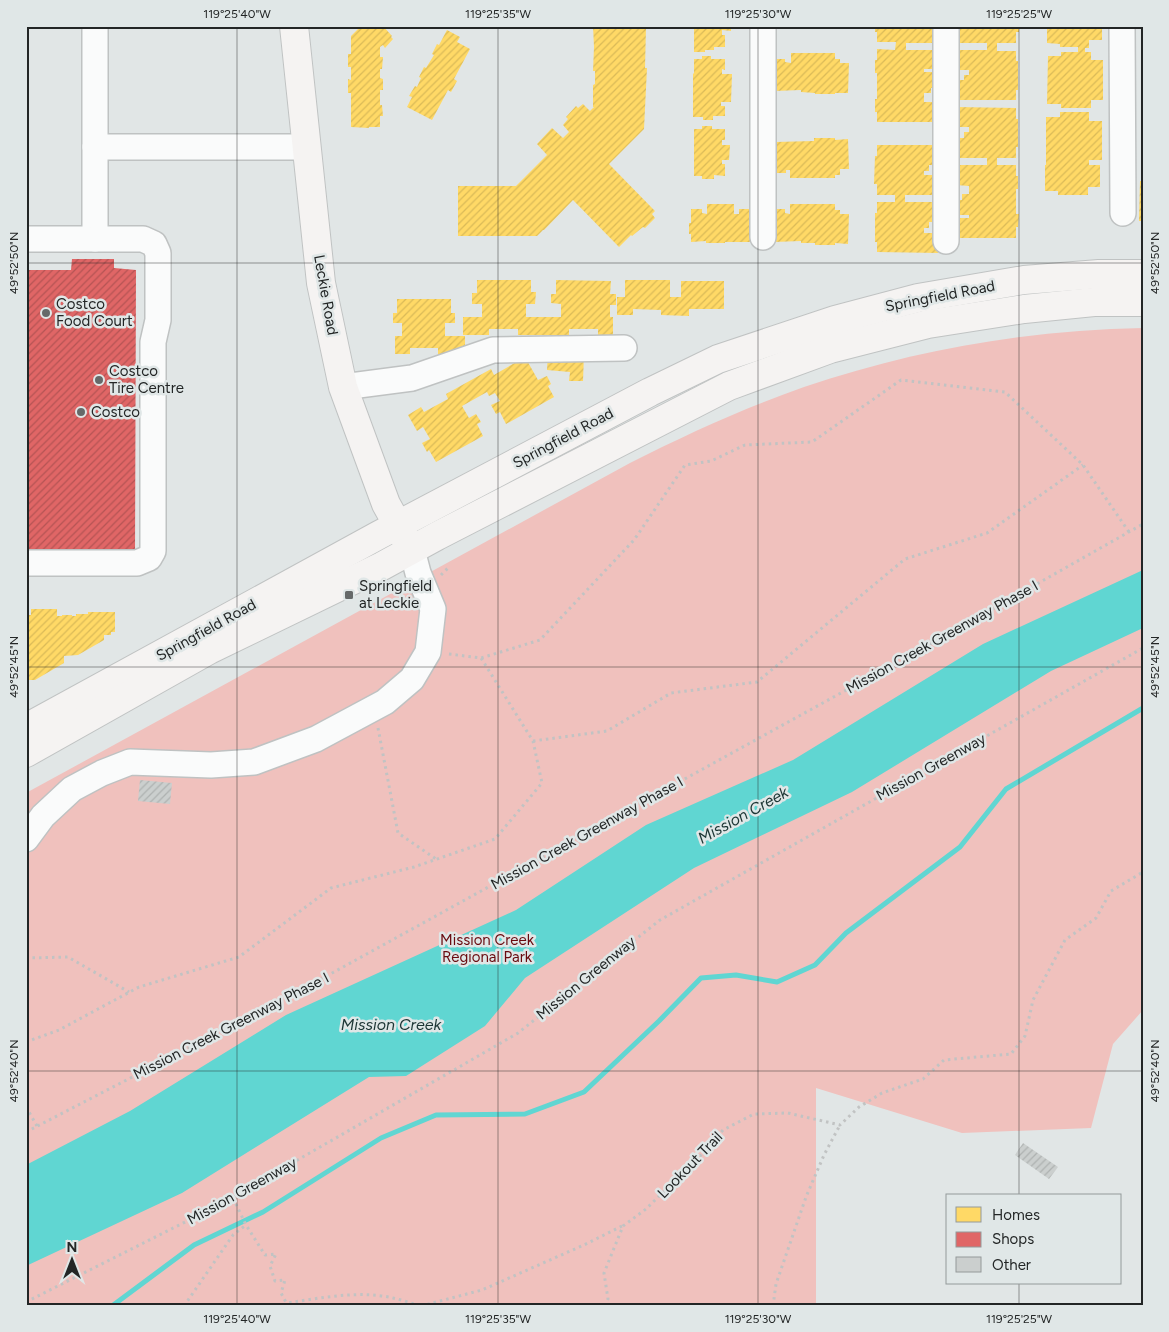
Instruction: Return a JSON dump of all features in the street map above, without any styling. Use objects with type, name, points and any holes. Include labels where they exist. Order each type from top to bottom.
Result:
[{"type":"main road","name":"Leckie Road","points":[[294,26],[321,283],[344,387],[386,504],[412,550]]},
{"type":"main road","name":"Springfield Road","points":[[26,728],[397,525],[650,392],[718,359],[835,320],[918,298],[1024,280],[1099,274],[1143,274]]},
{"type":"main road","name":"Springfield Road","points":[[26,753],[209,650],[382,566],[729,386],[830,350],[937,322],[1024,309],[1094,302],[1143,302]]},
{"type":"lane","points":[[95,26],[95,239]]},
{"type":"lane","points":[[763,26],[763,237]]},
{"type":"lane","points":[[946,26],[946,241]]},
{"type":"lane","points":[[1122,26],[1124,213]]},
{"type":"lane","points":[[95,147],[307,147]]},
{"type":"lane","points":[[26,239],[143,239],[154,244],[158,253],[158,320],[153,342],[153,551],[149,558],[137,563],[26,563]]},
{"type":"lane","points":[[344,387],[412,378],[493,350],[624,348]]},
{"type":"lane","points":[[26,839],[43,816],[72,790],[102,773],[130,762],[212,765],[254,762],[316,739],[385,702],[412,679],[428,652],[433,609],[418,573],[412,550]]},
{"type":"path","points":[[428,652],[481,658],[540,640],[634,540],[686,465],[711,461],[745,445],[812,442],[901,380],[1005,392],[1083,465],[1129,532]]},
{"type":"path","points":[[533,741],[607,731],[671,693],[757,682],[905,559],[987,533],[1083,465]]},
{"type":"path","name":"Mission Creek Greenway Phase I","points":[[26,1132],[314,983],[933,642],[1143,524]]},
{"type":"path","name":"Mission Greenway","points":[[26,1302],[233,1198],[518,1033],[660,920],[1143,648]]},
{"type":"path","points":[[26,1042],[59,1030],[139,987],[239,957],[330,888],[414,866],[495,839],[542,783],[533,741],[481,658]]},
{"type":"path","points":[[374,708],[398,833],[436,859]]},
{"type":"path","points":[[773,1306],[776,1284],[806,1197],[824,1155],[840,1125],[859,1107],[882,1093],[923,1079],[944,1060],[1011,1054],[1025,1036],[1033,1000],[1065,940],[1096,918],[1111,891],[1143,872]]},
{"type":"path","points":[[26,958],[68,957],[130,992]]},
{"type":"path","points":[[26,1107],[37,1126]]},
{"type":"path","name":"Lookout Trail","points":[[420,1306],[482,1290],[623,1226],[646,1210],[723,1130],[754,1114],[788,1113],[840,1125]]},
{"type":"path","points":[[233,1198],[246,1225],[265,1255],[276,1254],[270,1266],[276,1281],[285,1280],[281,1293],[286,1305],[322,1297],[362,1295],[392,1297],[420,1306]]},
{"type":"path","points":[[184,1306],[233,1235],[246,1225]]},
{"type":"path","points":[[605,1306],[608,1299],[604,1273],[623,1226]]},
{"type":"green space","name":"Mission Creek Regional Park","points":[[1143,328],[1143,1010],[1113,1044],[1091,1128],[962,1133],[816,1088],[816,1306],[26,1306],[26,793],[630,463],[738,413],[782,395],[845,374],[887,362],[971,344],[1056,333]]},
{"type":"water","name":"Mission Creek","points":[[1143,570],[1143,628],[1051,671],[852,792],[694,868],[525,978],[485,1026],[406,1076],[369,1077],[182,1193],[26,1266],[26,1165],[130,1111],[286,1015],[516,910],[646,825],[793,760],[983,644]]},
{"type":"building: Homes","points":[[361,26],[383,26],[393,39],[385,48],[383,45],[380,47],[380,57],[383,57],[382,69],[380,69],[380,78],[383,79],[383,90],[380,90],[380,105],[382,105],[383,116],[380,116],[380,127],[351,127],[351,93],[348,93],[348,79],[351,80],[351,67],[348,67],[348,54],[351,54],[351,36]]},
{"type":"building: Homes","points":[[593,26],[646,27],[645,68],[647,68],[644,129],[609,164],[655,211],[652,214],[655,218],[645,228],[643,227],[631,235],[619,247],[573,200],[537,236],[458,236],[458,186],[516,186],[547,155],[537,144],[552,128],[563,138],[569,132],[563,125],[568,119],[566,117],[576,106],[578,108],[583,104],[590,111],[594,107]]},
{"type":"building: Homes","points":[[694,26],[731,26],[731,31],[722,30],[722,35],[725,35],[725,47],[714,47],[714,50],[705,50],[705,52],[694,52]]},
{"type":"building: Homes","points":[[875,26],[938,26],[938,43],[906,43],[906,50],[938,50],[938,69],[924,69],[924,72],[940,72],[940,88],[931,88],[931,93],[924,93],[924,102],[938,102],[938,122],[877,122],[877,112],[875,112],[877,73],[875,73],[875,60],[877,60],[877,49],[895,50],[896,42],[877,42]]},
{"type":"building: Homes","points":[[956,26],[1019,26],[1019,32],[1016,32],[1016,43],[997,43],[997,51],[1016,51],[1018,90],[1016,90],[1016,100],[956,100],[956,80],[964,80],[964,75],[969,75],[969,70],[955,70],[955,50],[987,50],[987,43],[956,43]]},
{"type":"building: Homes","points":[[1047,26],[1102,26],[1102,40],[1089,40],[1089,48],[1085,48],[1085,52],[1091,52],[1091,60],[1103,60],[1103,100],[1091,100],[1091,108],[1061,108],[1061,104],[1047,104],[1048,56],[1061,56],[1061,52],[1078,52],[1078,47],[1060,47],[1060,44],[1047,43]]},
{"type":"building: Homes","points":[[447,30],[460,37],[457,42],[470,49],[454,79],[457,81],[451,92],[448,90],[432,120],[407,107],[412,97],[409,96],[415,86],[417,87],[424,67],[426,68],[434,55],[432,54],[437,44],[439,45]]},
{"type":"building: Homes","points":[[791,53],[835,53],[835,59],[840,59],[840,63],[849,63],[848,93],[815,94],[801,92],[801,90],[774,91],[775,59],[785,59],[785,62],[791,63]]},
{"type":"building: Homes","points":[[702,56],[711,56],[711,59],[725,59],[725,70],[722,69],[722,74],[732,74],[731,102],[721,102],[721,106],[725,106],[725,116],[713,116],[713,120],[693,117],[694,59],[702,59]]},
{"type":"building: Homes","points":[[956,107],[1016,108],[1018,147],[1016,147],[1016,158],[997,158],[997,165],[1016,165],[1018,189],[1016,189],[1016,214],[1019,214],[1016,238],[956,238],[956,218],[969,218],[969,215],[953,215],[953,200],[962,200],[962,194],[969,194],[969,186],[956,185],[956,165],[987,165],[987,158],[956,158],[956,138],[964,138],[964,132],[969,132],[969,127],[956,127]]},
{"type":"building: Homes","points":[[1060,112],[1089,112],[1089,121],[1102,121],[1102,160],[1089,160],[1089,165],[1100,165],[1100,187],[1088,187],[1088,195],[1058,195],[1058,191],[1045,191],[1046,117],[1060,117]]},
{"type":"building: Homes","points":[[702,126],[712,126],[712,129],[725,129],[725,140],[722,140],[722,145],[730,145],[729,160],[722,160],[722,164],[725,164],[725,176],[714,175],[714,179],[702,179],[702,176],[694,176],[694,129],[702,129]]},
{"type":"building: Homes","points":[[814,138],[848,139],[849,169],[840,169],[840,175],[835,175],[835,178],[790,178],[790,170],[786,170],[786,173],[775,173],[775,142],[814,141]]},
{"type":"building: Homes","points":[[877,145],[938,145],[938,165],[929,165],[929,171],[924,171],[924,175],[938,175],[938,195],[905,195],[905,202],[938,202],[938,222],[929,222],[929,228],[924,228],[924,233],[938,233],[938,253],[877,252],[875,213],[877,213],[877,202],[895,202],[895,195],[877,195],[877,184],[874,184]]},
{"type":"building: Homes","points":[[1140,181],[1143,181],[1143,221],[1139,221]]},
{"type":"building: Homes","points":[[707,204],[734,204],[734,214],[739,214],[739,209],[750,209],[750,224],[753,224],[756,240],[725,243],[691,242],[689,223],[691,223],[691,209],[702,209],[702,213],[707,214]]},
{"type":"building: Homes","points":[[790,204],[835,204],[835,210],[840,210],[840,214],[849,214],[848,244],[815,245],[815,243],[801,243],[801,241],[774,242],[774,209],[785,209],[785,213],[790,214]]},
{"type":"building: Homes","points":[[477,280],[531,280],[531,292],[536,292],[535,304],[526,304],[526,317],[561,317],[561,304],[551,303],[551,294],[556,294],[556,280],[611,281],[610,294],[616,294],[616,305],[610,305],[610,317],[613,317],[613,336],[598,336],[598,329],[569,329],[569,335],[518,335],[518,329],[489,329],[489,335],[463,335],[463,317],[482,317],[482,304],[472,304],[472,293],[477,293]]},
{"type":"building: Homes","points":[[625,280],[670,280],[670,297],[681,297],[681,281],[724,281],[724,309],[689,309],[689,316],[661,315],[661,310],[633,309],[633,315],[617,315],[617,297],[625,297]]},
{"type":"building: Homes","points":[[397,299],[451,299],[451,313],[455,313],[455,323],[445,323],[445,336],[465,336],[465,354],[438,354],[438,348],[410,348],[410,354],[395,354],[395,336],[402,336],[402,323],[393,323],[393,313],[397,313]]},
{"type":"building: Homes","points":[[548,352],[584,354],[583,381],[569,381],[570,372],[547,370]]},
{"type":"building: Homes","points":[[525,357],[538,380],[547,376],[551,384],[548,386],[554,397],[506,424],[500,412],[496,414],[491,405],[500,401],[495,393],[489,396],[487,392],[462,406],[469,418],[476,414],[481,422],[477,424],[483,436],[436,462],[422,443],[430,439],[423,427],[417,431],[408,415],[421,407],[424,412],[448,399],[446,394],[491,369],[494,375]]},
{"type":"building: Homes","points":[[31,609],[57,609],[57,616],[76,616],[76,614],[88,614],[88,612],[115,612],[115,632],[111,632],[111,635],[104,635],[104,640],[78,655],[64,656],[64,663],[35,680],[26,680],[26,615],[31,615]]},
{"type":"building: Shops","name":"Costco","points":[[72,259],[114,259],[114,268],[136,270],[135,555],[26,556],[26,270],[71,270]]},
{"type":"building: Other","points":[[140,780],[172,783],[170,804],[138,801]]},
{"type":"building: Other","points":[[1023,1143],[1058,1167],[1049,1179],[1015,1155]]},
{"type":"waterway","points":[[112,1306],[194,1245],[263,1212],[381,1138],[436,1115],[525,1114],[584,1092],[701,978],[736,975],[777,982],[815,965],[846,933],[960,847],[1006,789],[1143,708]]},
{"type":"place","name":"Costco Food Court","points":[[46,313]]},
{"type":"place","name":"Costco Tire Centre","points":[[99,380]]},
{"type":"place","name":"Costco","points":[[81,412]]},
{"type":"place","name":"Springfield at Leckie","points":[[349,595]]}]
